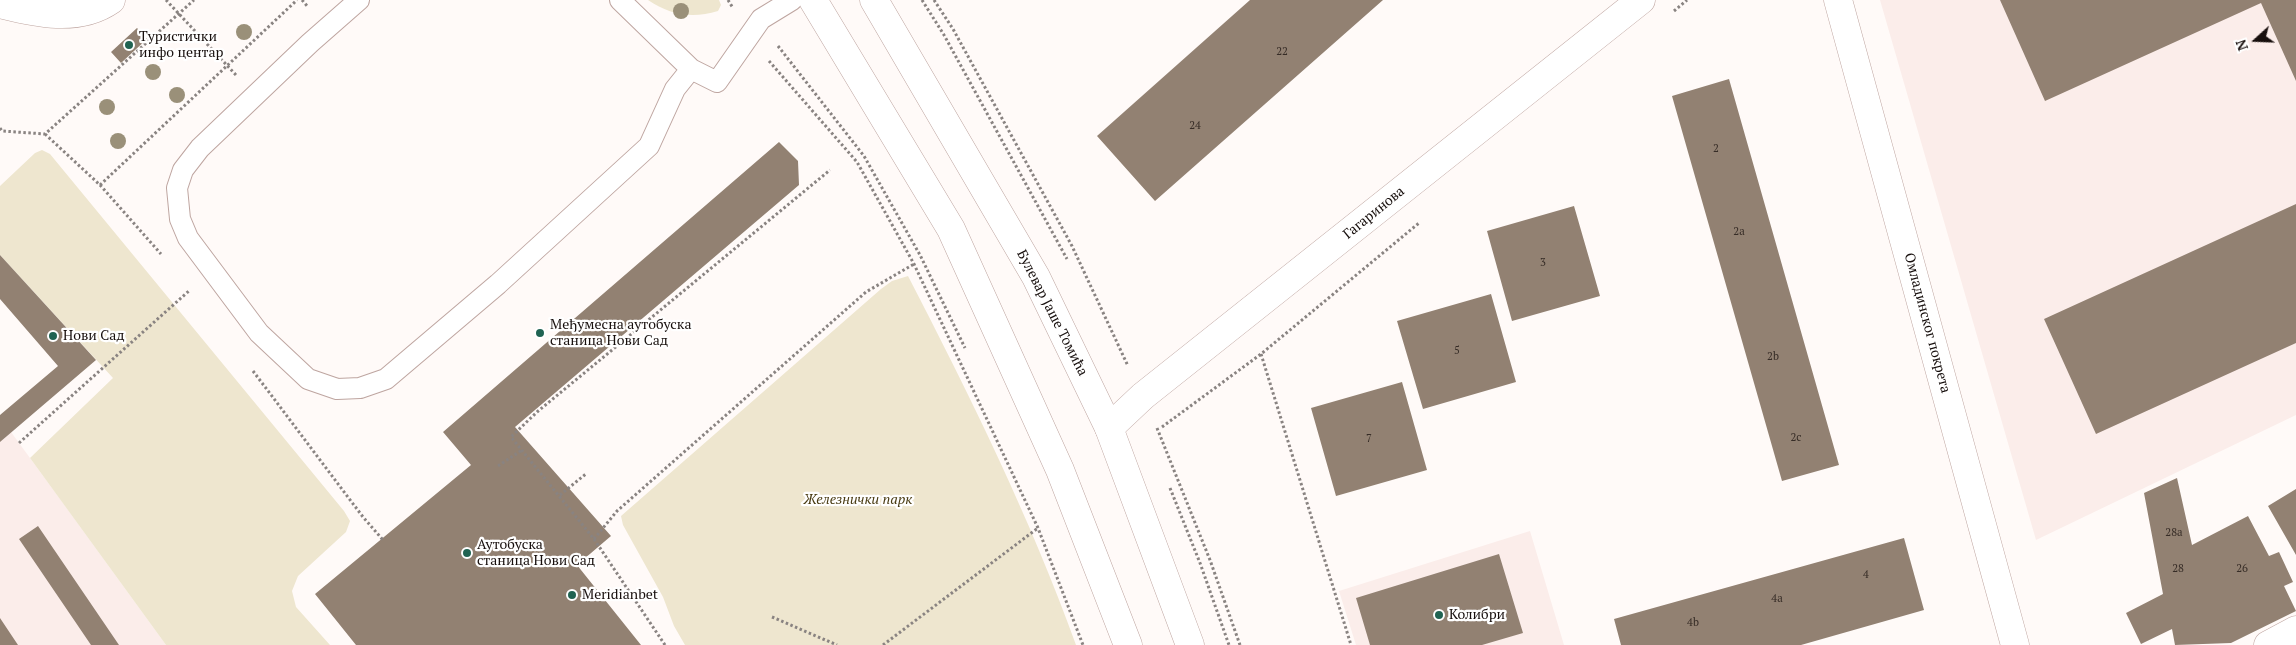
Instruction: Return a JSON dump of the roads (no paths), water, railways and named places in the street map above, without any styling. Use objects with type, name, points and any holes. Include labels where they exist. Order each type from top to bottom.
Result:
[{"type":"street","points":[[0,4],[39,13],[76,14],[111,0]]},
{"type":"street","points":[[813,0],[951,230],[1060,470],[1128,645]]},
{"type":"street","name":"Булевар Јаше Томића","points":[[874,0],[1036,277],[1109,428],[1190,645]]},
{"type":"street","name":"Гагаринова","points":[[1109,428],[1143,396],[1641,0]]},
{"type":"street","name":"Омладинског покрета","points":[[1838,0],[2015,645]]},
{"type":"street","points":[[2268,645],[2296,630]]},
{"type":"lane","points":[[360,0],[310,43],[200,148],[183,170],[177,188],[180,219],[188,238],[259,333],[308,379],[336,389],[360,388],[386,379],[498,284],[649,146],[675,90],[691,69]]},
{"type":"lane","points":[[620,0],[691,69],[717,82],[756,26],[792,0]]},
{"type":"place","name":"Туристички инфо центар","points":[[129,45]]},
{"type":"place","name":"Међумесна аутобуска станица Нови Сад","points":[[540,333]]},
{"type":"place","name":"Нови Сад","points":[[53,336]]},
{"type":"place","name":"Аутобуска станица Нови Сад","points":[[467,553]]},
{"type":"place","name":"Meridianbet","points":[[572,595]]},
{"type":"place","name":"Колибри","points":[[1439,615]]},
{"type":"park label","name":"Железнички парк","points":[[858,500]]}]
